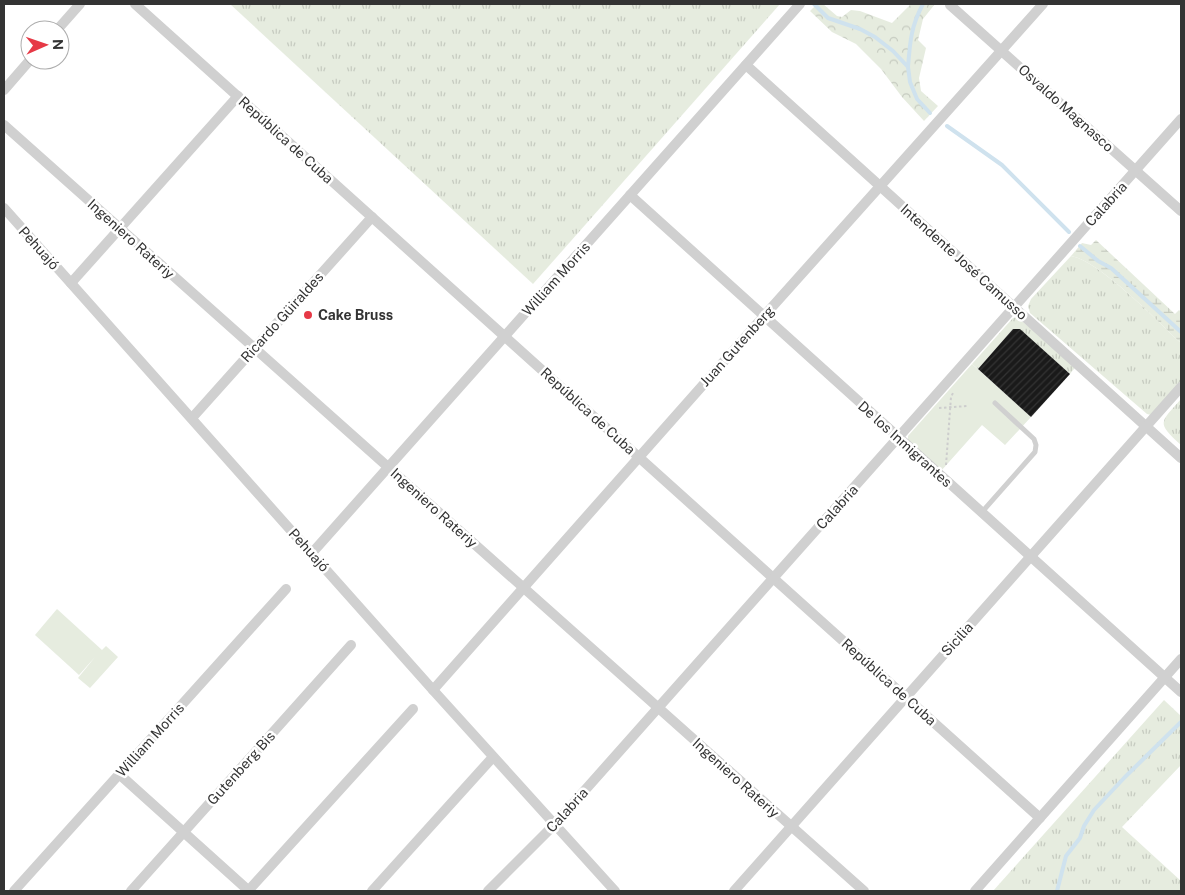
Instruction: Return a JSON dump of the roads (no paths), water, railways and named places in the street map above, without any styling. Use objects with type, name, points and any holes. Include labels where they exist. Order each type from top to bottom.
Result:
[{"type":"street","points":[[66,20],[80,4]]},
{"type":"street","name":"República de Cuba","points":[[135,4],[1040,818]]},
{"type":"street","name":"William Morris","points":[[312,553],[800,4]]},
{"type":"street","name":"Juan Gutenberg","points":[[433,690],[1043,4]]},
{"type":"street","name":"Osvaldo Magnasco","points":[[950,5],[1181,211]]},
{"type":"street","name":"Intendente José Camusso","points":[[746,65],[1181,458]]},
{"type":"street","points":[[4,90],[21,70]]},
{"type":"street","points":[[71,283],[238,96]]},
{"type":"street","name":"Calabria","points":[[488,891],[554,825],[1181,119]]},
{"type":"street","name":"Ingeniero Rateriy","points":[[4,126],[864,891]]},
{"type":"street","name":"De los Inmigrantes","points":[[630,196],[1181,692]]},
{"type":"street","name":"Pehuajó","points":[[4,208],[433,690],[615,891]]},
{"type":"street","name":"Ricardo Güiraldes","points":[[192,418],[372,217]]},
{"type":"street","name":"Sicilia","points":[[734,891],[1181,387]]},
{"type":"street","name":"William Morris","points":[[14,891],[286,589]]},
{"type":"street","name":"Gutenberg Bis","points":[[131,891],[351,645]]},
{"type":"street","points":[[975,891],[1181,659]]},
{"type":"street","points":[[119,774],[249,891],[413,709]]},
{"type":"street","points":[[372,891],[493,757]]},
{"type":"lane","points":[[982,512],[1036,452],[1034,439],[995,403]]},
{"type":"waterway","points":[[814,4],[828,18],[860,29],[875,37],[893,51],[908,67],[910,82],[917,99],[930,113]]},
{"type":"waterway","points":[[908,67],[912,34],[923,4]]},
{"type":"waterway","points":[[947,126],[1002,165],[1069,232]]},
{"type":"waterway","points":[[1080,246],[1098,261],[1111,268],[1181,332]]},
{"type":"waterway","points":[[1057,891],[1066,856],[1080,838],[1084,826],[1094,810],[1181,722]]},
{"type":"place","name":"Cake Bruss","points":[[308,315]]}]
